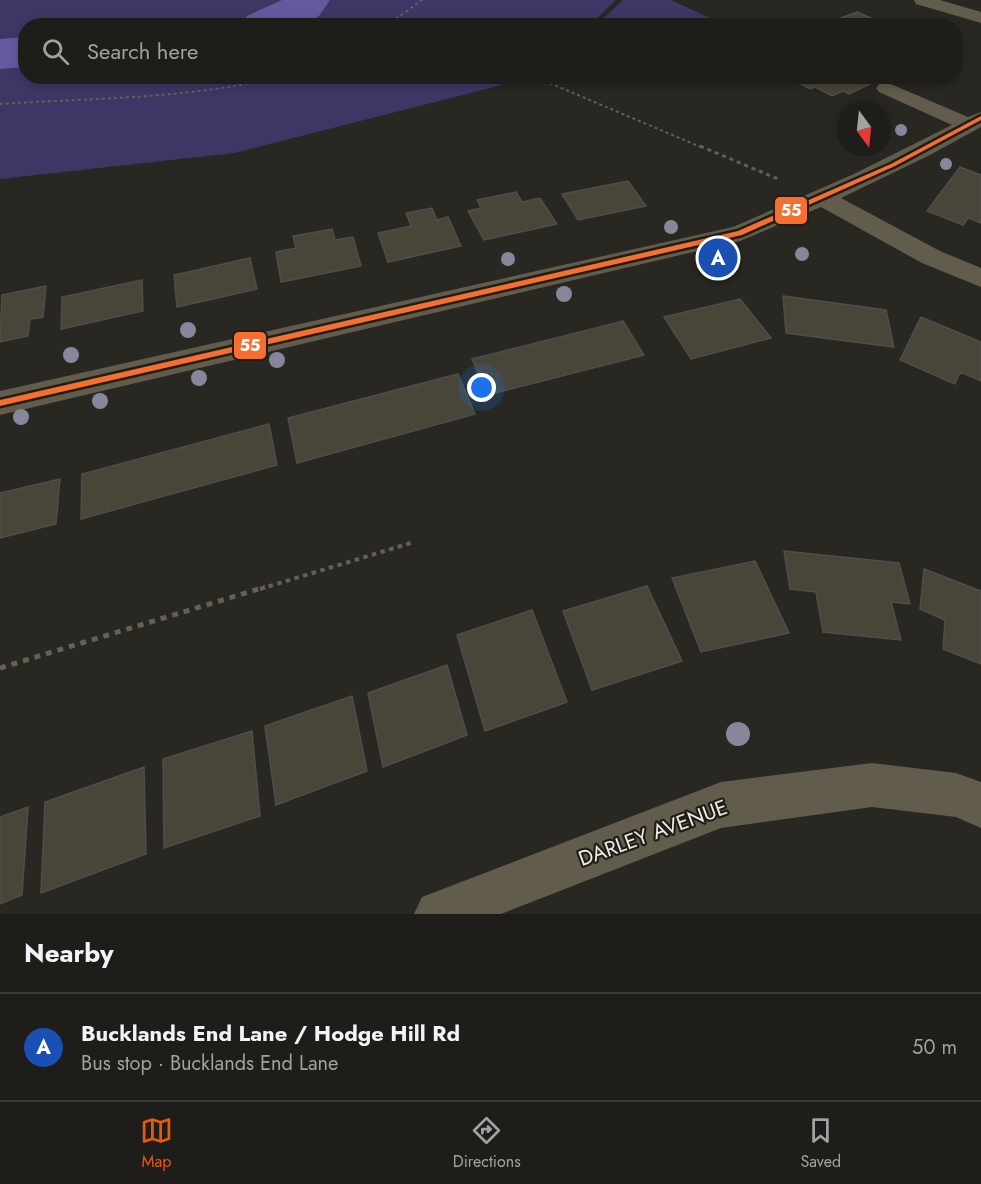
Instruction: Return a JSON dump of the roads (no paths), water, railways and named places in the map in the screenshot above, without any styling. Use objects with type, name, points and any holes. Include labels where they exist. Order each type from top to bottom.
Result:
[{"type":"street","points":[[922,0],[981,18]]},
{"type":"street","points":[[886,88],[975,121]]},
{"type":"street","points":[[0,403],[740,233],[823,198],[945,139],[975,121]]},
{"type":"street","points":[[823,198],[931,257],[981,278]]},
{"type":"street","name":"DARLEY AVENUE","points":[[439,914],[721,805],[872,785],[957,795],[981,805]]},
{"type":"waterway","points":[[280,18],[303,7],[308,0]]},
{"type":"waterway","points":[[0,54],[18,53]]},
{"type":"place","name":"Bucklands End Lane / Hodge Hill Rd","points":[[718,258]]}]
